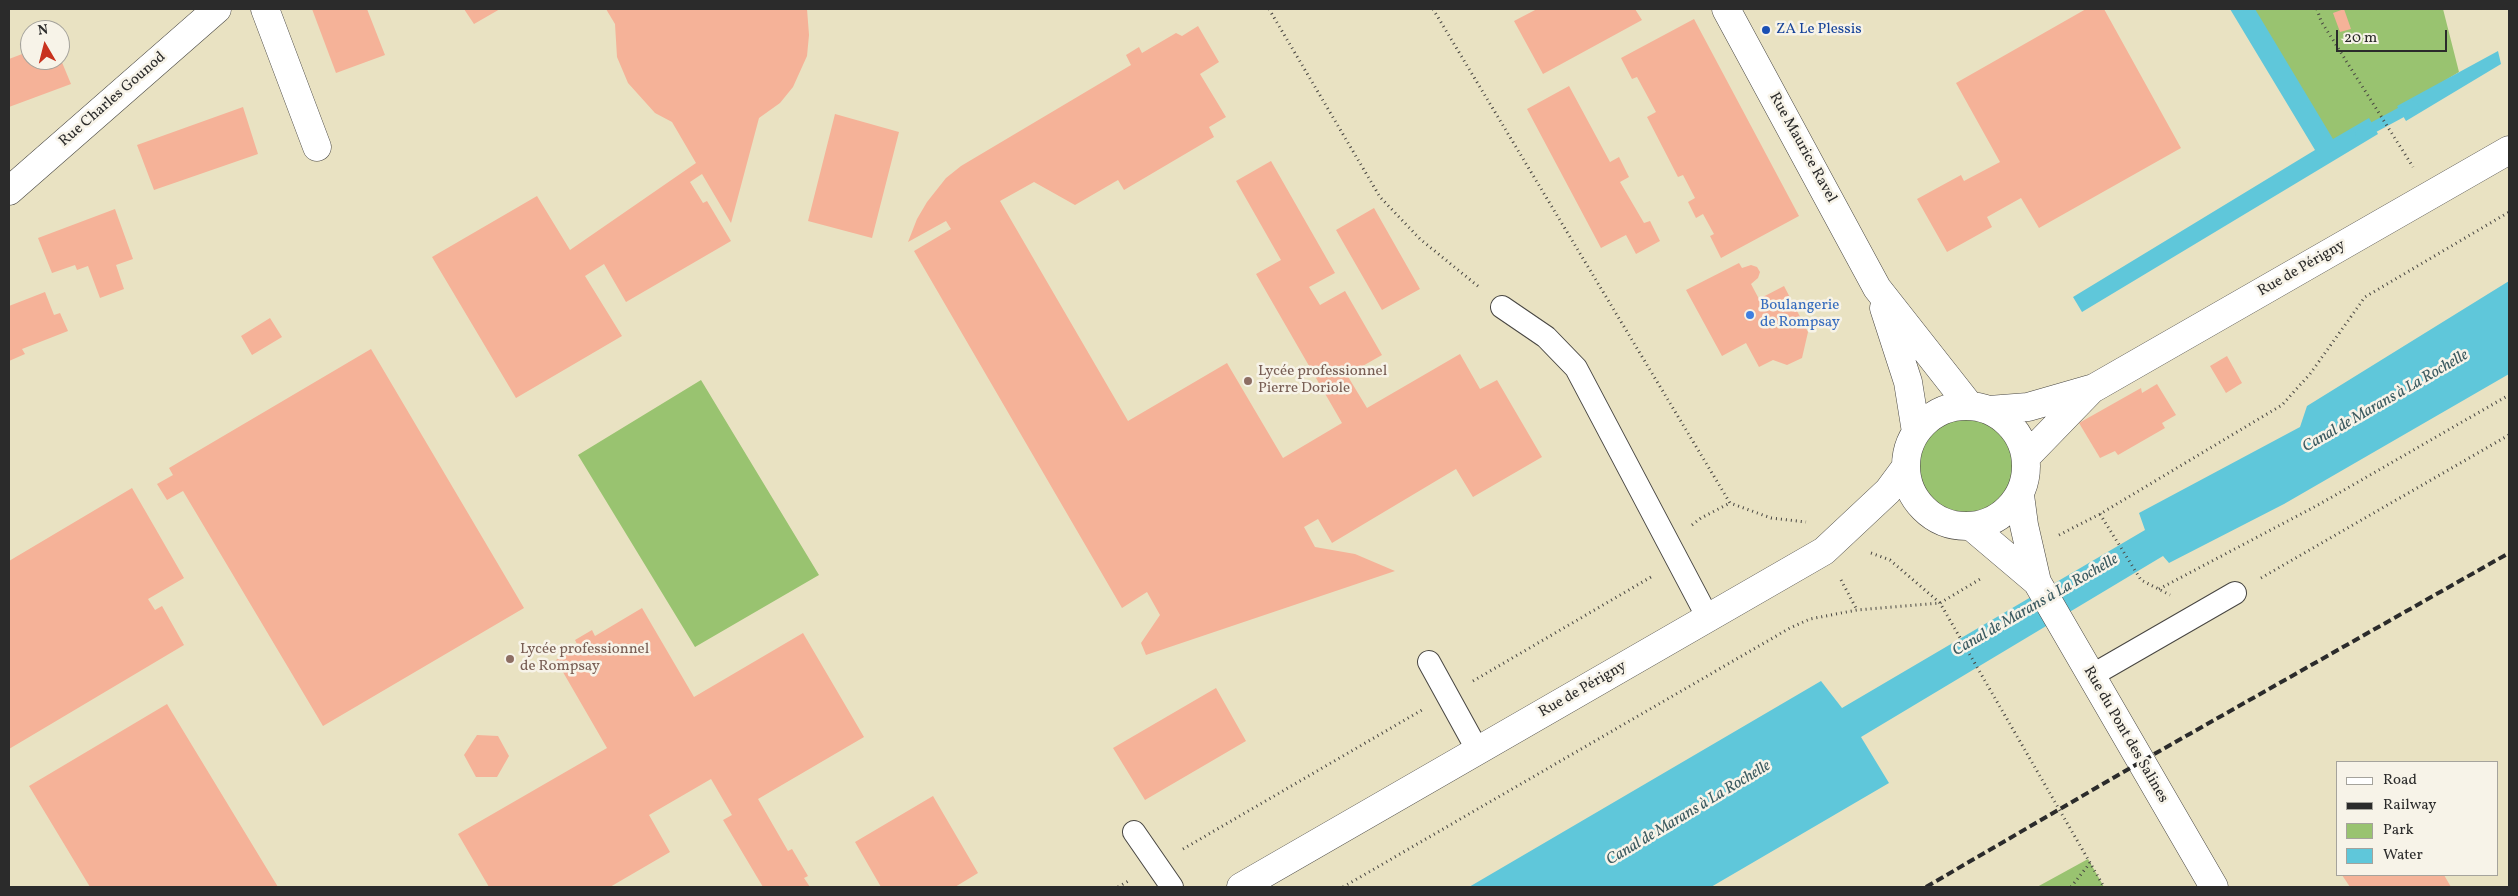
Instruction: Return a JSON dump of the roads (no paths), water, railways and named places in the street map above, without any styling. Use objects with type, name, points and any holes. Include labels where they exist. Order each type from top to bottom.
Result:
[{"type":"street","name":"Rue Charles Gounod","points":[[9,192],[217,9]]},
{"type":"street","points":[[264,9],[317,147]]},
{"type":"street","name":"Rue Maurice Ravel","points":[[1726,9],[1877,288],[1908,382],[1916,432]]},
{"type":"street","name":"Rue de Périgny","points":[[1979,408],[2028,407],[2094,388],[2509,150]]},
{"type":"street","name":"Rue Maurice Ravel","points":[[1877,288],[1979,408]]},
{"type":"street","name":"Rue de Périgny","points":[[2026,456],[2094,388]]},
{"type":"street","points":[[1950,408],[1979,408],[2007,421],[2020,436],[2026,456],[2027,476],[2020,495],[2008,511],[1992,522],[1972,527],[1952,526],[1934,518],[1919,505],[1909,488],[1905,468],[1908,448],[1916,432],[1931,416],[1950,408]]},
{"type":"street","name":"Rue de Périgny","points":[[1242,887],[1824,551],[1888,491],[1905,468]]},
{"type":"street","name":"Rue du Pont des Salines","points":[[2020,495],[2024,525],[2037,582],[2214,887]]},
{"type":"street","name":"Rue du Pont des Salines","points":[[1972,527],[2037,582]]},
{"type":"lane","points":[[1502,306],[1546,337],[1576,368],[1708,618]]},
{"type":"lane","points":[[2091,676],[2235,593]]},
{"type":"lane","points":[[1429,662],[1478,751]]},
{"type":"lane","points":[[1134,832],[1172,887]]},
{"type":"water","points":[[2230,9],[2255,9],[2333,139],[2369,118],[2378,134],[2082,312],[2073,297],[2315,150]]},
{"type":"water","points":[[2498,51],[2501,64],[2406,121],[2397,106]]},
{"type":"water","name":"Canal de Marans à La Rochelle","points":[[2509,281],[2509,374],[2284,504],[2169,563],[2163,556],[1861,737],[1889,783],[1711,887],[1469,887],[1821,681],[1842,708],[2145,530],[2139,513],[2300,427],[2307,406]]},
{"type":"waterway","points":[[2361,134],[2413,106]]},
{"type":"railway","points":[[1926,887],[2156,753],[2509,553]]},
{"type":"place","name":"ZA Le Plessis","points":[[1766,30]]},
{"type":"place","name":"Boulangerie de Rompsay","points":[[1750,315]]},
{"type":"place","name":"Lycée professionnel Pierre Doriole","points":[[1248,381]]},
{"type":"place","name":"Lycée professionnel de Rompsay","points":[[510,659]]}]
